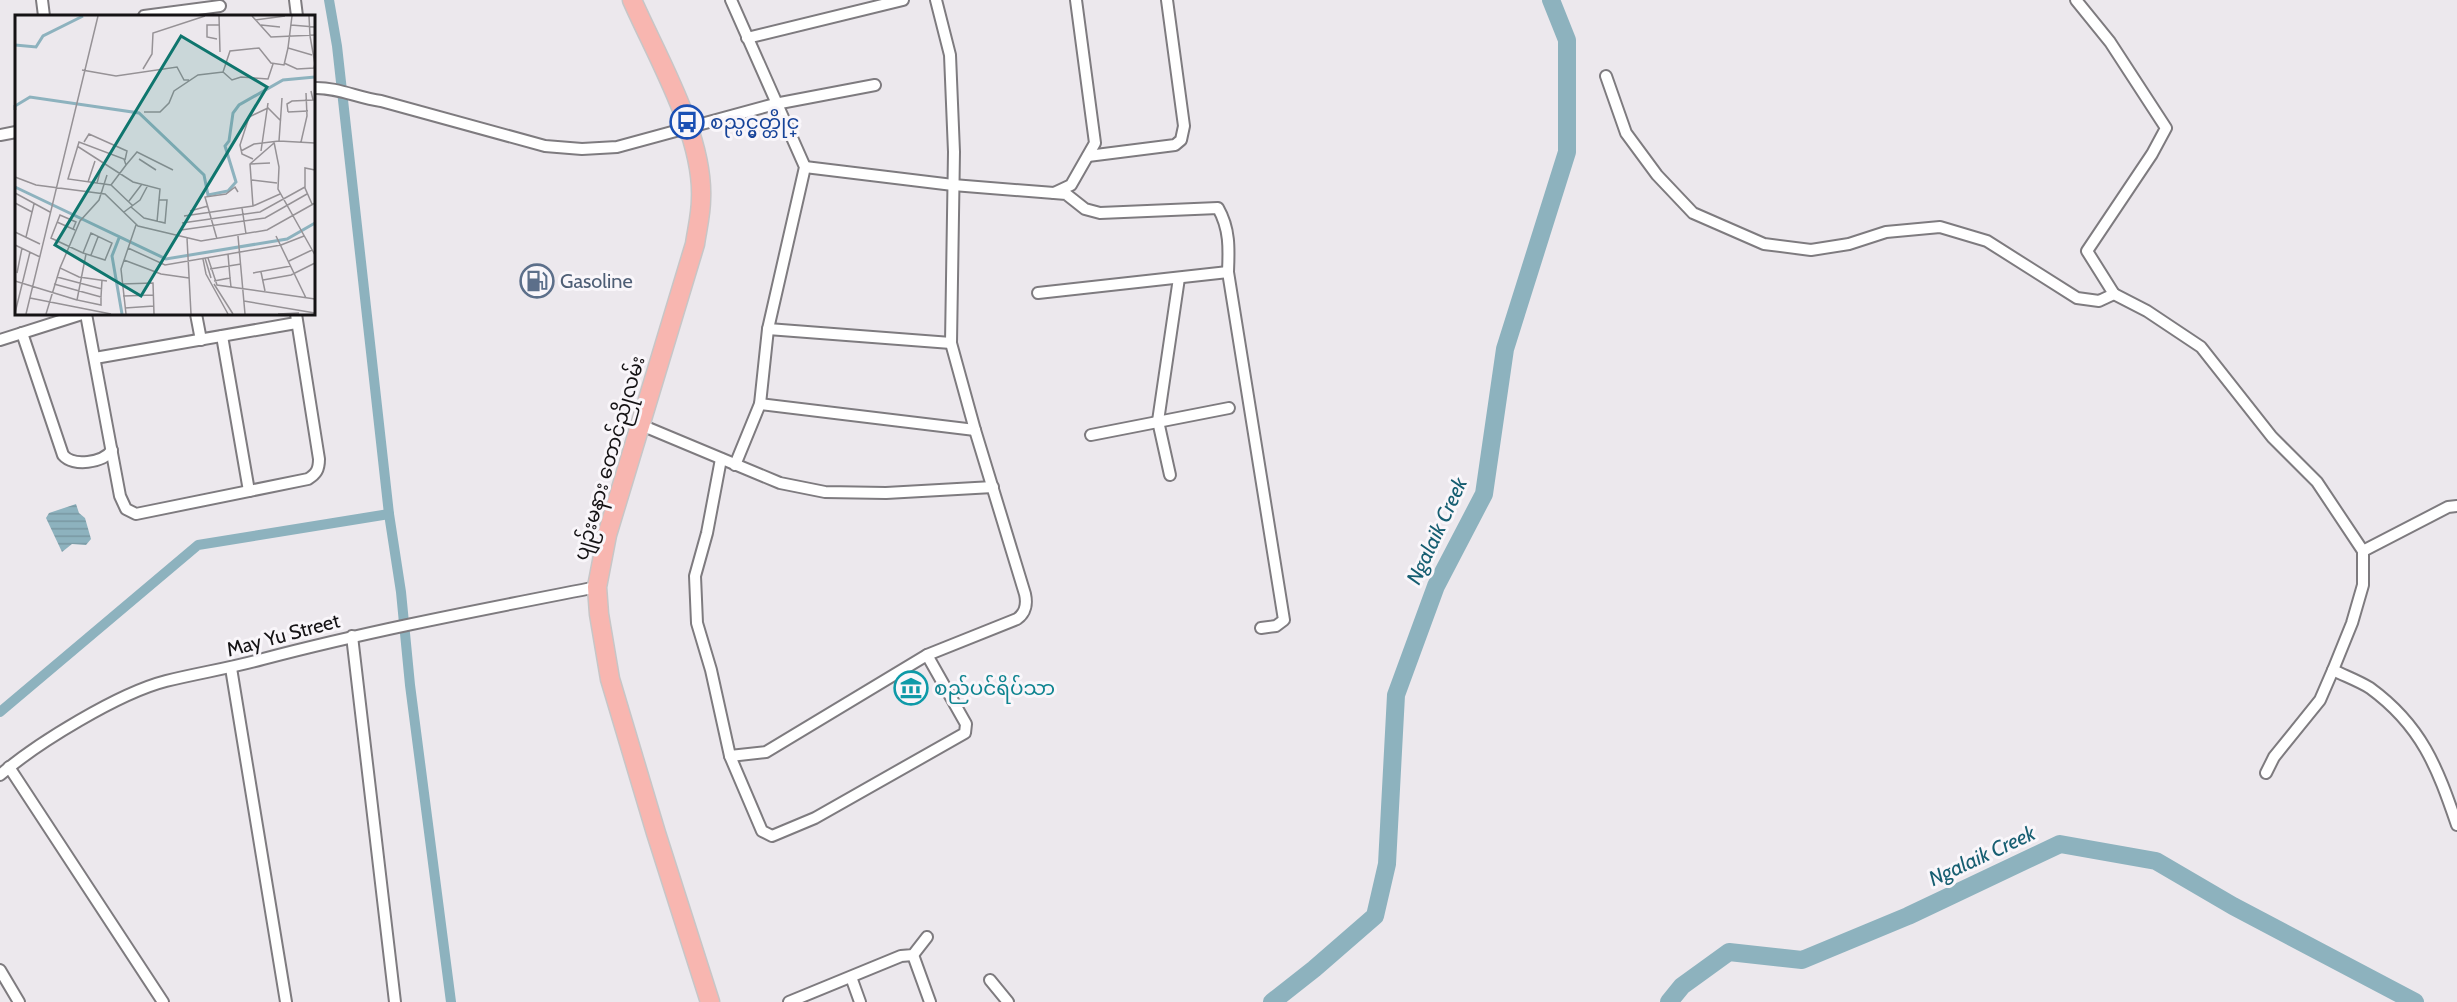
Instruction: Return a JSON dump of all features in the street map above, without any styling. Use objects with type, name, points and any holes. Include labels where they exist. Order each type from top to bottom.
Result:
[{"type":"main road","name":"ပျဉ်းမနား တောင်ညိုလမ်း","points":[[632,0],[688,126],[698,162],[701,198],[695,244],[607,535],[597,587],[599,614],[610,679],[710,1002]]},
{"type":"street","points":[[42,0],[44,15]]},
{"type":"street","points":[[295,0],[297,15]]},
{"type":"street","points":[[731,0],[775,104],[805,167],[768,329],[760,404],[735,465]]},
{"type":"street","points":[[747,38],[903,0]]},
{"type":"street","points":[[730,756],[766,752],[927,656],[1017,619],[1022,616],[1025,608],[1025,594],[951,343],[953,185],[950,55],[936,0]]},
{"type":"street","points":[[1054,193],[1071,185],[1095,143],[1076,0]]},
{"type":"street","points":[[1088,156],[1175,145],[1181,140],[1184,126],[1167,0]]},
{"type":"street","points":[[2076,0],[2110,42],[2166,128],[2152,154],[2087,251],[2114,294],[2147,311],[2200,347],[2272,437],[2316,482],[2363,551],[2362,585],[2352,623],[2320,700],[2274,758],[2266,773]]},
{"type":"street","points":[[152,15],[220,7]]},
{"type":"street","points":[[1606,76],[1626,133],[1657,175],[1693,213],[1764,244],[1811,250],[1849,244],[1886,232],[1940,227],[1987,241],[2077,298],[2099,301],[2114,294]]},
{"type":"street","points":[[315,88],[331,87],[364,99],[381,101],[545,146],[582,148],[617,147],[775,104],[875,85]]},
{"type":"street","points":[[0,135],[15,132]]},
{"type":"street","points":[[805,167],[953,185],[1066,194],[1085,209],[1100,213],[1218,208],[1225,219],[1229,244],[1228,272],[1284,620],[1276,626],[1261,628]]},
{"type":"street","points":[[1038,293],[1228,272]]},
{"type":"street","points":[[1170,475],[1158,422],[1179,279]]},
{"type":"street","points":[[0,340],[81,315]]},
{"type":"street","points":[[84,315],[120,496],[126,509],[136,514],[308,479],[319,468],[296,318],[222,336],[94,358]]},
{"type":"street","points":[[196,315],[201,340]]},
{"type":"street","points":[[768,329],[951,343]]},
{"type":"street","points":[[22,333],[63,455],[75,463],[104,458],[112,450]]},
{"type":"street","points":[[222,336],[249,491]]},
{"type":"street","points":[[760,404],[975,430]]},
{"type":"street","points":[[1091,435],[1229,408]]},
{"type":"street","points":[[641,425],[780,483],[825,492],[886,493],[993,487]]},
{"type":"street","points":[[721,459],[707,533],[694,576],[697,623],[711,670],[730,756],[760,828],[765,833],[772,836],[815,818],[965,733],[967,726],[927,656]]},
{"type":"street","points":[[2363,551],[2448,507],[2457,506]]},
{"type":"street","name":"May Yu Street","points":[[4,771],[66,729],[132,694],[164,681],[231,668],[352,636],[597,587]]},
{"type":"street","points":[[352,636],[392,1000]]},
{"type":"street","points":[[231,668],[286,1002]]},
{"type":"street","points":[[2333,670],[2369,688],[2415,730],[2439,775],[2457,825]]},
{"type":"street","points":[[4,771],[163,1002]]},
{"type":"street","points":[[789,1002],[901,956],[913,955],[927,937]]},
{"type":"street","points":[[913,955],[930,1002]]},
{"type":"street","points":[[0,970],[19,1002]]},
{"type":"street","points":[[851,977],[860,1002]]},
{"type":"street","points":[[990,980],[1008,1002]]},
{"type":"water","points":[[76,504],[79,513],[85,518],[91,539],[86,545],[72,544],[62,552],[46,518],[49,513]]},
{"type":"waterway","points":[[329,0],[337,46],[389,514],[401,592],[410,685],[451,1002]]},
{"type":"waterway","name":"Ngalaik Creek","points":[[1272,1002],[1375,916],[1387,864],[1396,695],[1436,586],[1484,494],[1505,349],[1567,152],[1567,40],[1551,0]]},
{"type":"waterway","points":[[0,712],[198,545],[389,514]]},
{"type":"waterway","name":"Ngalaik Creek","points":[[1669,1002],[1682,986],[1729,952],[1802,960],[1908,916],[2060,844],[2156,861],[2233,906],[2415,1002]]},
{"type":"place","name":"စည္ပင္မွတ္တိုင္","points":[[687,122]]},
{"type":"place","name":"Gasoline","points":[[537,281]]},
{"type":"place","name":"စည်ပင်ရိပ်သာ","points":[[911,688]]}]
